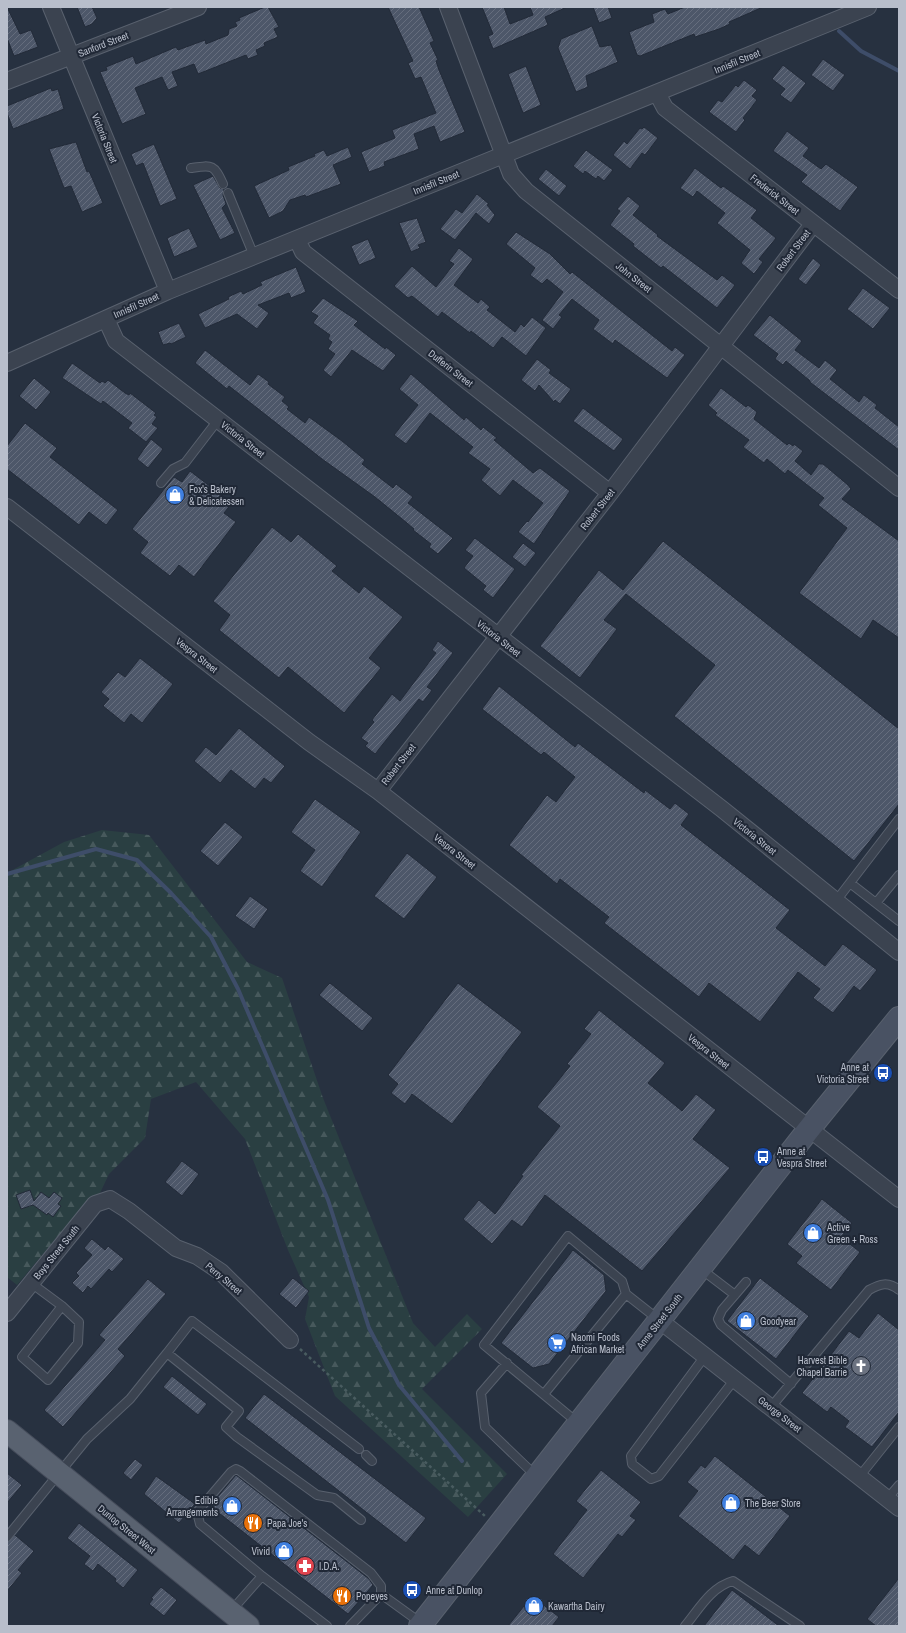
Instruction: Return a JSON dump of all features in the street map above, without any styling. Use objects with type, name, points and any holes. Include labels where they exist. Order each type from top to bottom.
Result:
[{"type":"main road","name":"Dunlop Street West","points":[[7,1431],[248,1626]]},
{"type":"street","name":"Victoria Street","points":[[50,7],[72,56],[168,291]]},
{"type":"street","name":"Sanford Street","points":[[7,81],[198,7]]},
{"type":"street","name":"John Street","points":[[448,7],[511,174],[526,191],[899,488]]},
{"type":"street","name":"Innisfil Street","points":[[7,363],[168,291],[868,7]]},
{"type":"street","name":"Frederick Street","points":[[657,93],[665,108],[899,290]]},
{"type":"street","name":"Robert Street","points":[[378,790],[610,492],[813,224]]},
{"type":"street","name":"Dufferin Street","points":[[297,239],[304,252],[610,492]]},
{"type":"street","name":"Victoria Street","points":[[106,319],[116,341],[722,809],[899,952]]},
{"type":"street","name":"Vespra Street","points":[[7,507],[309,742],[378,790],[899,1199]]},
{"type":"street","name":"Anne Street South","points":[[422,1625],[809,1129],[899,1018]]},
{"type":"street","name":"Boys Street South","points":[[7,1313],[95,1204],[110,1199]]},
{"type":"street","name":"Perry Street","points":[[110,1199],[129,1211],[176,1248],[197,1256],[221,1272],[290,1340]]},
{"type":"street","name":"George Street","points":[[660,1320],[893,1504]]},
{"type":"lane","points":[[191,168],[209,165],[214,168],[223,184]]},
{"type":"lane","points":[[228,193],[254,256]]},
{"type":"lane","points":[[161,484],[173,469],[185,462],[218,420]]},
{"type":"lane","points":[[836,901],[899,819]]},
{"type":"lane","points":[[876,903],[899,875]]},
{"type":"lane","points":[[850,883],[899,921]]},
{"type":"lane","points":[[579,1423],[484,1345],[568,1236],[622,1281],[626,1294],[660,1320]]},
{"type":"lane","points":[[701,1269],[735,1295]]},
{"type":"lane","points":[[746,1282],[722,1310],[718,1319],[721,1325],[791,1384]]},
{"type":"lane","points":[[31,1283],[62,1306],[79,1322],[78,1343],[48,1380],[22,1357],[62,1306]]},
{"type":"lane","points":[[771,1407],[869,1290],[885,1284],[892,1284],[899,1290]]},
{"type":"lane","points":[[544,1394],[626,1294]]},
{"type":"lane","points":[[7,1537],[87,1439],[130,1399],[192,1321],[359,1449]]},
{"type":"lane","points":[[167,1353],[239,1411],[226,1427],[231,1432],[317,1495],[334,1498],[362,1520]]},
{"type":"lane","points":[[705,1356],[631,1456],[632,1464],[651,1479],[659,1476],[735,1380]]},
{"type":"lane","points":[[507,1363],[481,1393],[485,1427],[537,1477]]},
{"type":"lane","points":[[859,1477],[899,1427]]},
{"type":"lane","points":[[327,1626],[262,1576],[200,1524],[197,1512],[231,1472],[236,1469],[246,1475],[371,1573],[381,1586],[381,1594],[350,1626]]},
{"type":"lane","points":[[893,1504],[899,1485]]},
{"type":"lane","points":[[231,1612],[262,1576]]},
{"type":"lane","points":[[685,1626],[707,1598],[725,1583],[733,1581],[800,1626]]},
{"type":"lane","points":[[381,1594],[422,1625]]},
{"type":"path","points":[[290,1340],[497,1528]]},
{"type":"green space","points":[[102,830],[149,835],[247,962],[282,978],[323,1098],[413,1323],[435,1347],[467,1314],[482,1329],[422,1389],[507,1474],[468,1517],[335,1396],[305,1319],[309,1297],[288,1250],[245,1139],[196,1082],[151,1099],[145,1138],[109,1174],[92,1210],[58,1236],[17,1285],[7,1277],[7,873],[64,842]]},
{"type":"building","points":[[7,7],[20,34],[31,30],[38,47],[14,56],[7,38]]},
{"type":"building","points":[[77,7],[92,7],[97,18],[92,24],[85,27]]},
{"type":"building","points":[[268,7],[279,27],[274,29],[278,37],[264,43],[265,46],[256,50],[258,55],[248,59],[246,55],[198,74],[194,64],[172,72],[178,86],[168,90],[162,77],[135,88],[146,114],[122,124],[100,72],[107,70],[106,67],[133,56],[136,64],[176,47],[178,50],[205,40],[206,44],[228,35],[229,29],[237,26],[235,22],[240,20],[239,18]]},
{"type":"building","points":[[388,7],[419,7],[434,41],[430,43],[438,60],[436,61],[439,70],[465,132],[440,142],[434,126],[414,134],[419,149],[384,162],[385,166],[369,172],[361,152],[395,138],[392,130],[436,113],[421,77],[415,79],[408,63],[413,61]]},
{"type":"building","points":[[482,7],[504,7],[510,24],[533,15],[530,7],[567,7],[545,17],[548,25],[493,49],[488,36],[493,34]]},
{"type":"building","points":[[593,7],[608,7],[612,18],[599,23]]},
{"type":"building","points":[[685,7],[763,7],[729,22],[730,24],[719,29],[695,37],[694,34],[640,56],[637,55],[629,32],[654,22],[652,14],[665,9],[668,14]]},
{"type":"building","points":[[592,26],[600,47],[611,45],[618,62],[586,76],[588,87],[576,92],[558,48],[561,39]]},
{"type":"building","points":[[823,59],[845,75],[833,91],[811,75]]},
{"type":"building","points":[[783,65],[806,83],[791,103],[780,95],[785,89],[772,79]]},
{"type":"building","points":[[526,66],[541,105],[523,113],[508,74]]},
{"type":"building","points":[[744,80],[757,90],[752,96],[757,100],[743,118],[745,120],[736,132],[709,112],[718,100],[722,102],[736,85],[738,87]]},
{"type":"building","points":[[51,88],[52,91],[58,89],[64,109],[13,129],[7,113],[7,106]]},
{"type":"building","points":[[644,127],[658,138],[645,155],[642,153],[630,169],[613,155],[624,141],[627,144],[640,128],[642,129]]},
{"type":"building","points":[[787,131],[809,148],[803,156],[821,169],[826,164],[858,187],[840,211],[801,182],[807,175],[773,151]]},
{"type":"building","points":[[76,142],[87,172],[89,171],[103,203],[82,212],[71,186],[64,188],[49,149]]},
{"type":"building","points":[[154,144],[177,199],[160,206],[143,163],[136,166],[131,154]]},
{"type":"building","points":[[348,147],[352,157],[333,165],[341,184],[306,197],[305,195],[290,200],[283,211],[269,218],[254,186],[289,170],[288,167],[315,156],[314,154],[324,150],[327,156]]},
{"type":"building","points":[[586,150],[613,170],[604,181],[598,176],[596,179],[585,171],[583,174],[573,166]]},
{"type":"building","points":[[695,168],[721,188],[723,186],[757,210],[751,218],[776,238],[759,259],[763,262],[754,274],[741,263],[750,250],[717,223],[725,213],[697,191],[693,197],[680,188]]},
{"type":"building","points":[[546,169],[567,186],[559,196],[538,179]]},
{"type":"building","points":[[213,176],[220,188],[224,189],[223,195],[226,204],[222,208],[235,233],[220,240],[193,185]]},
{"type":"building","points":[[477,194],[489,204],[487,205],[495,215],[489,224],[476,213],[455,240],[440,229],[456,209],[462,213]]},
{"type":"building","points":[[628,196],[640,206],[633,215],[658,235],[657,236],[717,280],[722,275],[735,285],[717,308],[663,266],[661,268],[633,246],[634,244],[610,225],[620,211],[617,209]]},
{"type":"building","points":[[417,218],[426,242],[418,245],[420,248],[411,252],[399,223]]},
{"type":"building","points":[[189,228],[198,247],[174,257],[167,238]]},
{"type":"building","points":[[516,232],[550,254],[570,274],[572,272],[672,351],[675,347],[685,355],[667,378],[615,340],[613,344],[593,329],[599,320],[572,299],[559,315],[562,317],[553,329],[542,320],[563,292],[547,279],[542,284],[530,275],[535,268],[506,244]]},
{"type":"building","points":[[368,239],[376,258],[359,265],[351,246]]},
{"type":"building","points":[[459,248],[473,259],[454,285],[478,303],[481,299],[490,307],[487,310],[515,332],[521,324],[524,327],[532,317],[546,328],[526,356],[502,337],[493,348],[471,331],[470,333],[442,312],[438,317],[412,296],[408,298],[394,286],[412,266],[436,287],[454,264],[449,261]]},
{"type":"building","points":[[813,258],[821,265],[806,285],[798,279]]},
{"type":"building","points":[[296,267],[306,292],[291,298],[289,293],[258,305],[269,313],[257,329],[237,314],[205,328],[198,314],[229,299],[228,297],[241,291],[243,294],[262,285],[260,282]]},
{"type":"building","points":[[863,288],[890,308],[873,329],[847,309]]},
{"type":"building","points":[[323,298],[358,321],[354,325],[385,349],[386,347],[396,355],[383,371],[352,350],[331,377],[323,370],[335,354],[328,349],[332,342],[328,339],[330,335],[313,323],[318,316],[311,312]]},
{"type":"building","points":[[770,315],[802,341],[795,350],[819,368],[825,360],[837,370],[830,379],[859,402],[864,395],[877,405],[875,408],[899,427],[899,450],[811,383],[786,361],[783,365],[775,359],[778,354],[753,335]]},
{"type":"building","points":[[179,323],[186,337],[171,344],[163,345],[158,332]]},
{"type":"building","points":[[205,350],[250,385],[258,374],[269,382],[268,384],[285,397],[282,401],[289,407],[287,409],[305,423],[309,417],[342,441],[365,460],[362,464],[393,488],[396,484],[413,497],[408,503],[453,538],[438,554],[429,547],[431,544],[375,497],[322,459],[229,386],[227,389],[195,363]]},
{"type":"building","points":[[537,359],[551,370],[549,373],[571,389],[560,404],[555,400],[554,402],[539,385],[535,391],[521,380]]},
{"type":"building","points":[[72,363],[100,383],[102,381],[105,383],[108,380],[125,393],[129,395],[130,393],[156,413],[154,415],[157,417],[152,424],[158,428],[146,442],[128,428],[132,423],[103,401],[101,404],[62,378]]},
{"type":"building","points":[[411,374],[464,420],[466,417],[481,430],[483,427],[497,438],[494,440],[533,473],[540,468],[570,491],[534,544],[518,532],[543,503],[513,480],[500,496],[481,480],[490,469],[468,453],[473,447],[430,413],[406,444],[394,435],[418,405],[399,389]]},
{"type":"building","points":[[34,378],[51,392],[36,410],[19,396]]},
{"type":"building","points":[[721,388],[746,407],[748,405],[757,412],[754,419],[787,445],[789,443],[793,446],[794,444],[803,451],[795,461],[811,475],[819,464],[823,464],[848,485],[851,489],[842,499],[899,541],[899,638],[873,620],[861,639],[799,593],[847,528],[818,505],[824,498],[788,470],[785,474],[767,459],[764,463],[743,447],[749,440],[715,415],[717,413],[708,405]]},
{"type":"building","points":[[583,408],[623,439],[614,451],[573,421]]},
{"type":"building","points":[[25,423],[57,448],[50,457],[118,510],[106,525],[89,512],[79,525],[7,469],[7,446]]},
{"type":"building","points":[[151,439],[163,449],[148,468],[137,459]]},
{"type":"building","points":[[190,471],[232,503],[224,513],[236,522],[194,577],[179,565],[170,576],[140,553],[148,542],[132,529],[174,477],[182,482]]},
{"type":"building","points":[[272,527],[291,542],[298,534],[337,566],[332,571],[359,593],[364,586],[403,617],[369,658],[381,668],[344,713],[288,667],[279,678],[219,630],[230,615],[213,601]]},
{"type":"building","points":[[475,538],[515,569],[493,598],[483,590],[486,586],[464,568],[473,556],[465,550]]},
{"type":"building","points":[[663,541],[899,729],[899,804],[854,861],[674,716],[715,665],[626,594],[604,620],[617,629],[580,678],[540,646],[599,570],[623,590]]},
{"type":"building","points":[[523,543],[536,553],[525,567],[512,557]]},
{"type":"building","points":[[438,641],[453,653],[427,687],[432,690],[423,702],[419,699],[375,754],[365,746],[368,743],[361,738],[374,722],[372,720],[392,694],[400,701],[436,653],[432,650]]},
{"type":"building","points":[[140,658],[173,684],[142,723],[131,714],[124,723],[103,706],[109,699],[101,692],[118,672],[125,677]]},
{"type":"building","points":[[499,686],[575,747],[578,743],[644,793],[645,790],[670,809],[675,803],[689,814],[681,825],[790,910],[776,928],[825,966],[843,944],[877,970],[860,991],[854,986],[833,1013],[813,998],[820,989],[798,972],[760,1022],[709,983],[699,997],[604,923],[609,917],[560,879],[557,884],[509,845],[547,795],[556,802],[575,777],[544,752],[541,755],[482,709]]},
{"type":"building","points":[[239,728],[285,766],[271,783],[264,778],[255,789],[231,770],[220,783],[194,761],[206,747],[216,755]]},
{"type":"building","points":[[315,799],[361,832],[322,887],[300,871],[315,850],[291,832]]},
{"type":"building","points":[[225,822],[243,837],[218,866],[200,851]]},
{"type":"building","points":[[407,853],[437,877],[404,919],[374,896]]},
{"type":"building","points":[[250,896],[268,909],[254,929],[235,916]]},
{"type":"building","points":[[330,983],[373,1018],[362,1031],[319,995]]},
{"type":"building","points":[[458,983],[522,1032],[452,1124],[412,1094],[405,1104],[391,1093],[398,1084],[388,1075]]},
{"type":"building","points":[[599,1010],[665,1063],[648,1083],[682,1111],[696,1094],[716,1110],[693,1139],[730,1168],[642,1271],[545,1195],[522,1227],[512,1220],[492,1244],[463,1219],[479,1200],[495,1214],[523,1176],[521,1175],[560,1126],[537,1107],[570,1066],[567,1064],[591,1034],[584,1029]]},
{"type":"building","points":[[182,1161],[199,1174],[182,1196],[165,1182]]},
{"type":"building","points":[[30,1190],[34,1201],[41,1192],[49,1198],[54,1192],[62,1198],[58,1204],[61,1206],[53,1217],[48,1213],[47,1215],[33,1205],[21,1209],[16,1195]]},
{"type":"building","points":[[822,1199],[852,1223],[841,1237],[860,1252],[831,1290],[796,1263],[802,1256],[787,1244]]},
{"type":"building","points":[[92,1239],[105,1250],[108,1246],[124,1259],[112,1272],[109,1269],[91,1289],[88,1286],[83,1293],[72,1283],[79,1276],[76,1273],[92,1255],[84,1248]]},
{"type":"building","points":[[573,1250],[604,1275],[606,1291],[549,1364],[533,1368],[501,1343]]},
{"type":"building","points":[[293,1278],[309,1291],[296,1308],[279,1294]]},
{"type":"building","points":[[760,1278],[809,1316],[776,1359],[727,1321]]},
{"type":"building","points":[[148,1279],[166,1294],[118,1349],[125,1356],[63,1427],[44,1410],[105,1340],[99,1335]]},
{"type":"building","name":"Harvest Bible Chapel Barrie","points":[[878,1313],[899,1330],[899,1412],[872,1447],[845,1427],[849,1421],[831,1407],[827,1412],[802,1393],[849,1331],[859,1338]]},
{"type":"building","points":[[172,1376],[207,1404],[198,1415],[163,1387]]},
{"type":"building","points":[[264,1394],[426,1518],[406,1543],[245,1418]]},
{"type":"building","name":"The Beer Store","points":[[715,1456],[790,1516],[759,1556],[745,1545],[733,1560],[678,1516],[698,1491],[687,1482],[701,1465],[705,1468]]},
{"type":"building","points":[[135,1459],[143,1465],[131,1480],[123,1473]]},
{"type":"building","points":[[601,1470],[641,1502],[630,1516],[636,1520],[622,1537],[618,1534],[583,1578],[553,1554],[587,1510],[576,1501]]},
{"type":"building","points":[[7,1473],[22,1485],[7,1503]]},
{"type":"building","points":[[236,1475],[369,1579],[373,1585],[348,1614],[210,1506]]},
{"type":"building","points":[[156,1476],[195,1504],[179,1523],[144,1494]]},
{"type":"building","points":[[79,1523],[138,1570],[123,1588],[115,1581],[116,1579],[98,1564],[93,1571],[84,1564],[90,1556],[67,1538]]},
{"type":"building","points":[[15,1535],[34,1551],[18,1570],[22,1573],[7,1591],[7,1542]]},
{"type":"building","points":[[899,1578],[899,1626],[876,1626],[867,1619]]},
{"type":"building","points":[[161,1587],[177,1600],[164,1616],[149,1604],[153,1599],[151,1598]]},
{"type":"building","points":[[732,1590],[779,1626],[704,1626]]},
{"type":"building","name":"Kawartha Dairy","points":[[532,1596],[559,1617],[552,1626],[508,1626]]},
{"type":"waterway","points":[[839,31],[861,51],[899,71]]},
{"type":"waterway","points":[[7,874],[96,849],[137,860],[171,893],[211,937],[238,989],[328,1200],[369,1328],[399,1385],[462,1461]]},
{"type":"place","name":"Fox's Bakery & Delicatessen","points":[[175,495]]},
{"type":"place","name":"Anne at Victoria Street","points":[[883,1073]]},
{"type":"place","name":"Anne at Vespra Street","points":[[763,1157]]},
{"type":"place","name":"Active Green + Ross","points":[[813,1233]]},
{"type":"place","name":"Goodyear","points":[[746,1321]]},
{"type":"place","name":"Naomi Foods African Market","points":[[557,1343]]},
{"type":"place","name":"Harvest Bible Chapel Barrie","points":[[861,1366]]},
{"type":"place","name":"The Beer Store","points":[[731,1503]]},
{"type":"place","name":"Edible Arrangements","points":[[232,1506]]},
{"type":"place","name":"Papa Joe's","points":[[253,1523]]},
{"type":"place","name":"Vivid","points":[[284,1551]]},
{"type":"place","name":"I.D.A.","points":[[305,1566]]},
{"type":"place","name":"Anne at Dunlop","points":[[412,1590]]},
{"type":"place","name":"Popeyes","points":[[342,1596]]},
{"type":"place","name":"Kawartha Dairy","points":[[534,1606]]}]
